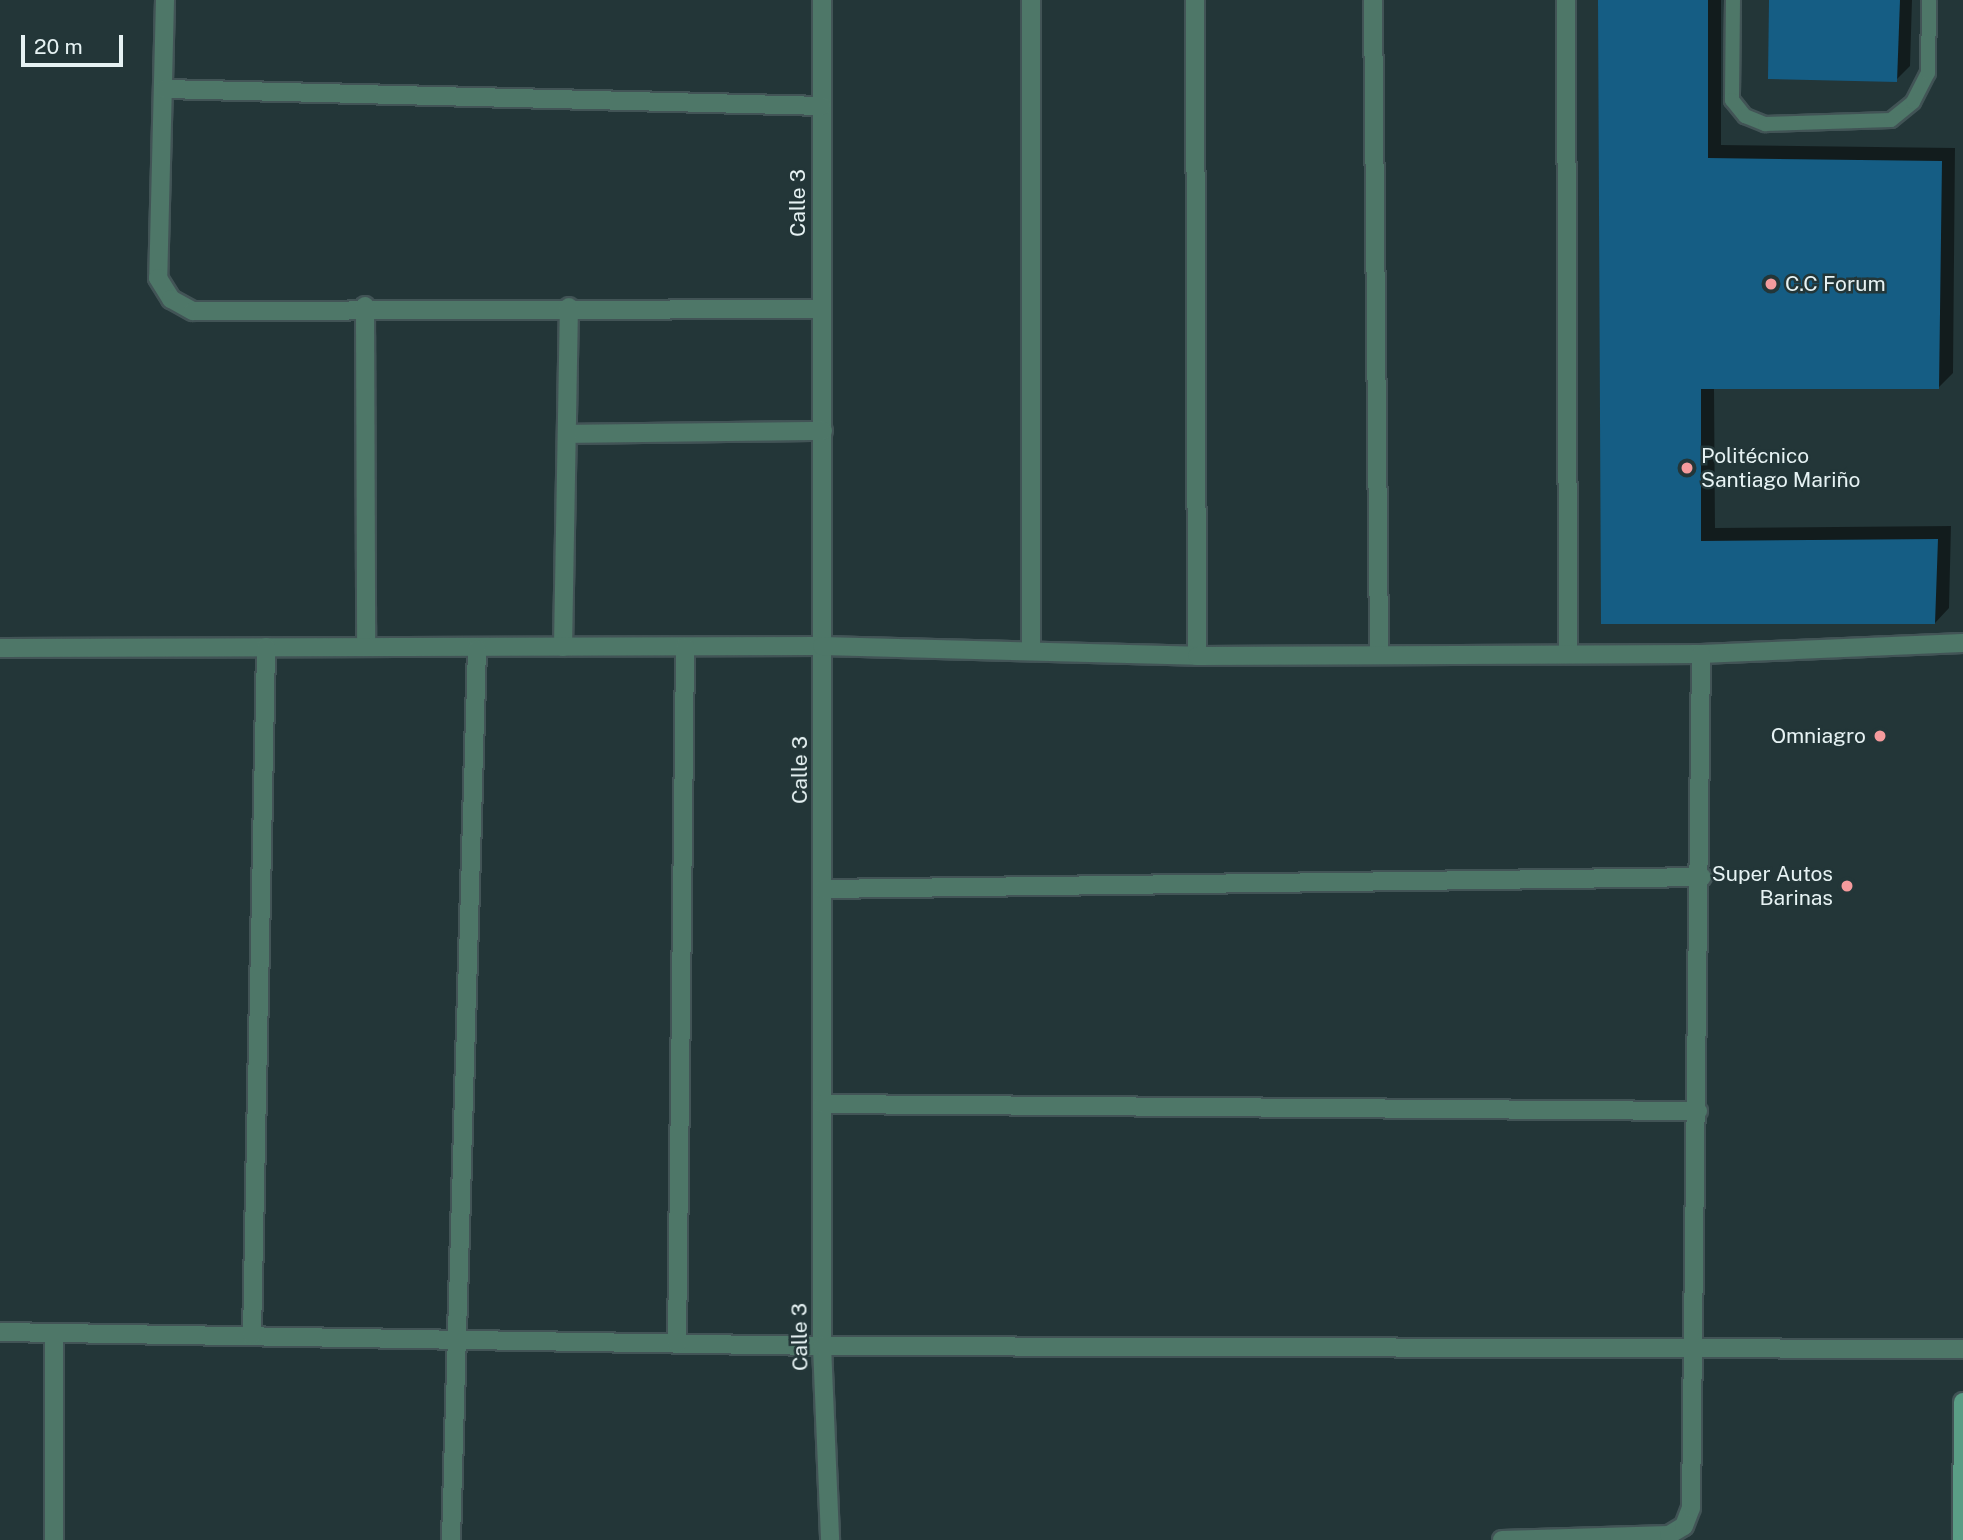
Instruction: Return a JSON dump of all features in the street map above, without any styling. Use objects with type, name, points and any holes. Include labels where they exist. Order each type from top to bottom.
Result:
[{"type":"main road","points":[[1962,1540],[1963,1402]]},
{"type":"street","points":[[165,0],[165,89],[158,278],[171,299],[192,311],[365,306],[820,309]]},
{"type":"street","name":"Calle 3","points":[[822,0],[822,1346],[830,1540]]},
{"type":"street","points":[[1031,0],[1031,651]]},
{"type":"street","points":[[1195,0],[1197,656]]},
{"type":"street","points":[[1373,0],[1379,652]]},
{"type":"street","points":[[1566,0],[1567,653]]},
{"type":"street","points":[[165,89],[822,106]]},
{"type":"street","points":[[365,306],[366,645]]},
{"type":"street","points":[[563,647],[569,434],[569,307]]},
{"type":"street","points":[[569,434],[822,431]]},
{"type":"street","points":[[0,648],[366,645],[477,649],[822,646],[1197,656],[1379,652],[1702,654],[1963,643]]},
{"type":"street","points":[[252,1335],[266,647]]},
{"type":"street","points":[[677,1344],[685,647]]},
{"type":"street","points":[[451,1540],[461,1341],[477,649]]},
{"type":"street","points":[[1502,1540],[1669,1535],[1684,1526],[1692,1508],[1702,877],[1702,654]]},
{"type":"street","points":[[822,889],[1702,877]]},
{"type":"street","points":[[823,1104],[1698,1111]]},
{"type":"street","points":[[0,1332],[822,1346],[1963,1349]]},
{"type":"street","points":[[54,1334],[54,1540]]},
{"type":"lane","points":[[1733,0],[1732,100],[1745,116],[1765,124],[1891,120],[1913,102],[1928,73],[1928,0]]},
{"type":"building","name":"C.C Forum","points":[[1598,0],[1708,0],[1708,158],[1942,161],[1939,389],[1701,389],[1701,541],[1938,539],[1935,624],[1601,624]]},
{"type":"building","points":[[1769,0],[1900,0],[1897,82],[1768,79]]},
{"type":"place","name":"C.C Forum","points":[[1771,284]]},
{"type":"place","name":"Politécnico Santiago Mariño","points":[[1687,468]]},
{"type":"place","name":"Omniagro","points":[[1880,736]]},
{"type":"place","name":"Super Autos Barinas","points":[[1847,886]]}]
